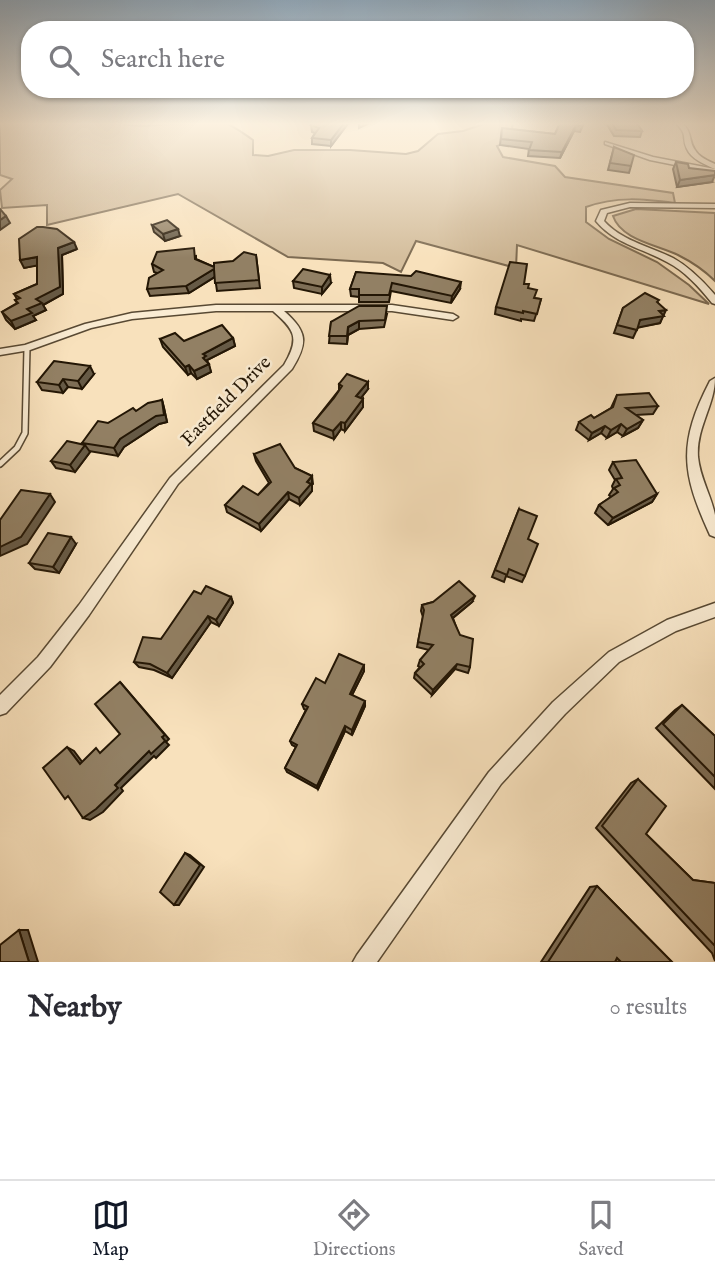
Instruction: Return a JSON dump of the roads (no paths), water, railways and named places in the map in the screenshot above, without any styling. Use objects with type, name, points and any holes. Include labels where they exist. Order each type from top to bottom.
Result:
[{"type":"street","points":[[715,206],[621,206],[604,212],[600,221],[605,228],[617,235],[675,263],[704,287],[715,301]]},
{"type":"street","points":[[0,352],[27,348],[88,326],[132,316],[216,307],[392,308],[453,317]]},
{"type":"street","name":"Eastfield Drive","points":[[0,707],[44,662],[76,621],[174,481],[288,367],[299,351],[301,340],[298,331],[275,308]]},
{"type":"street","points":[[715,381],[699,411],[690,445],[698,488],[715,531]]},
{"type":"street","points":[[364,962],[495,778],[559,708],[614,657],[671,625],[715,610]]},
{"type":"lane","points":[[0,464],[17,448],[25,433],[27,348]]}]
